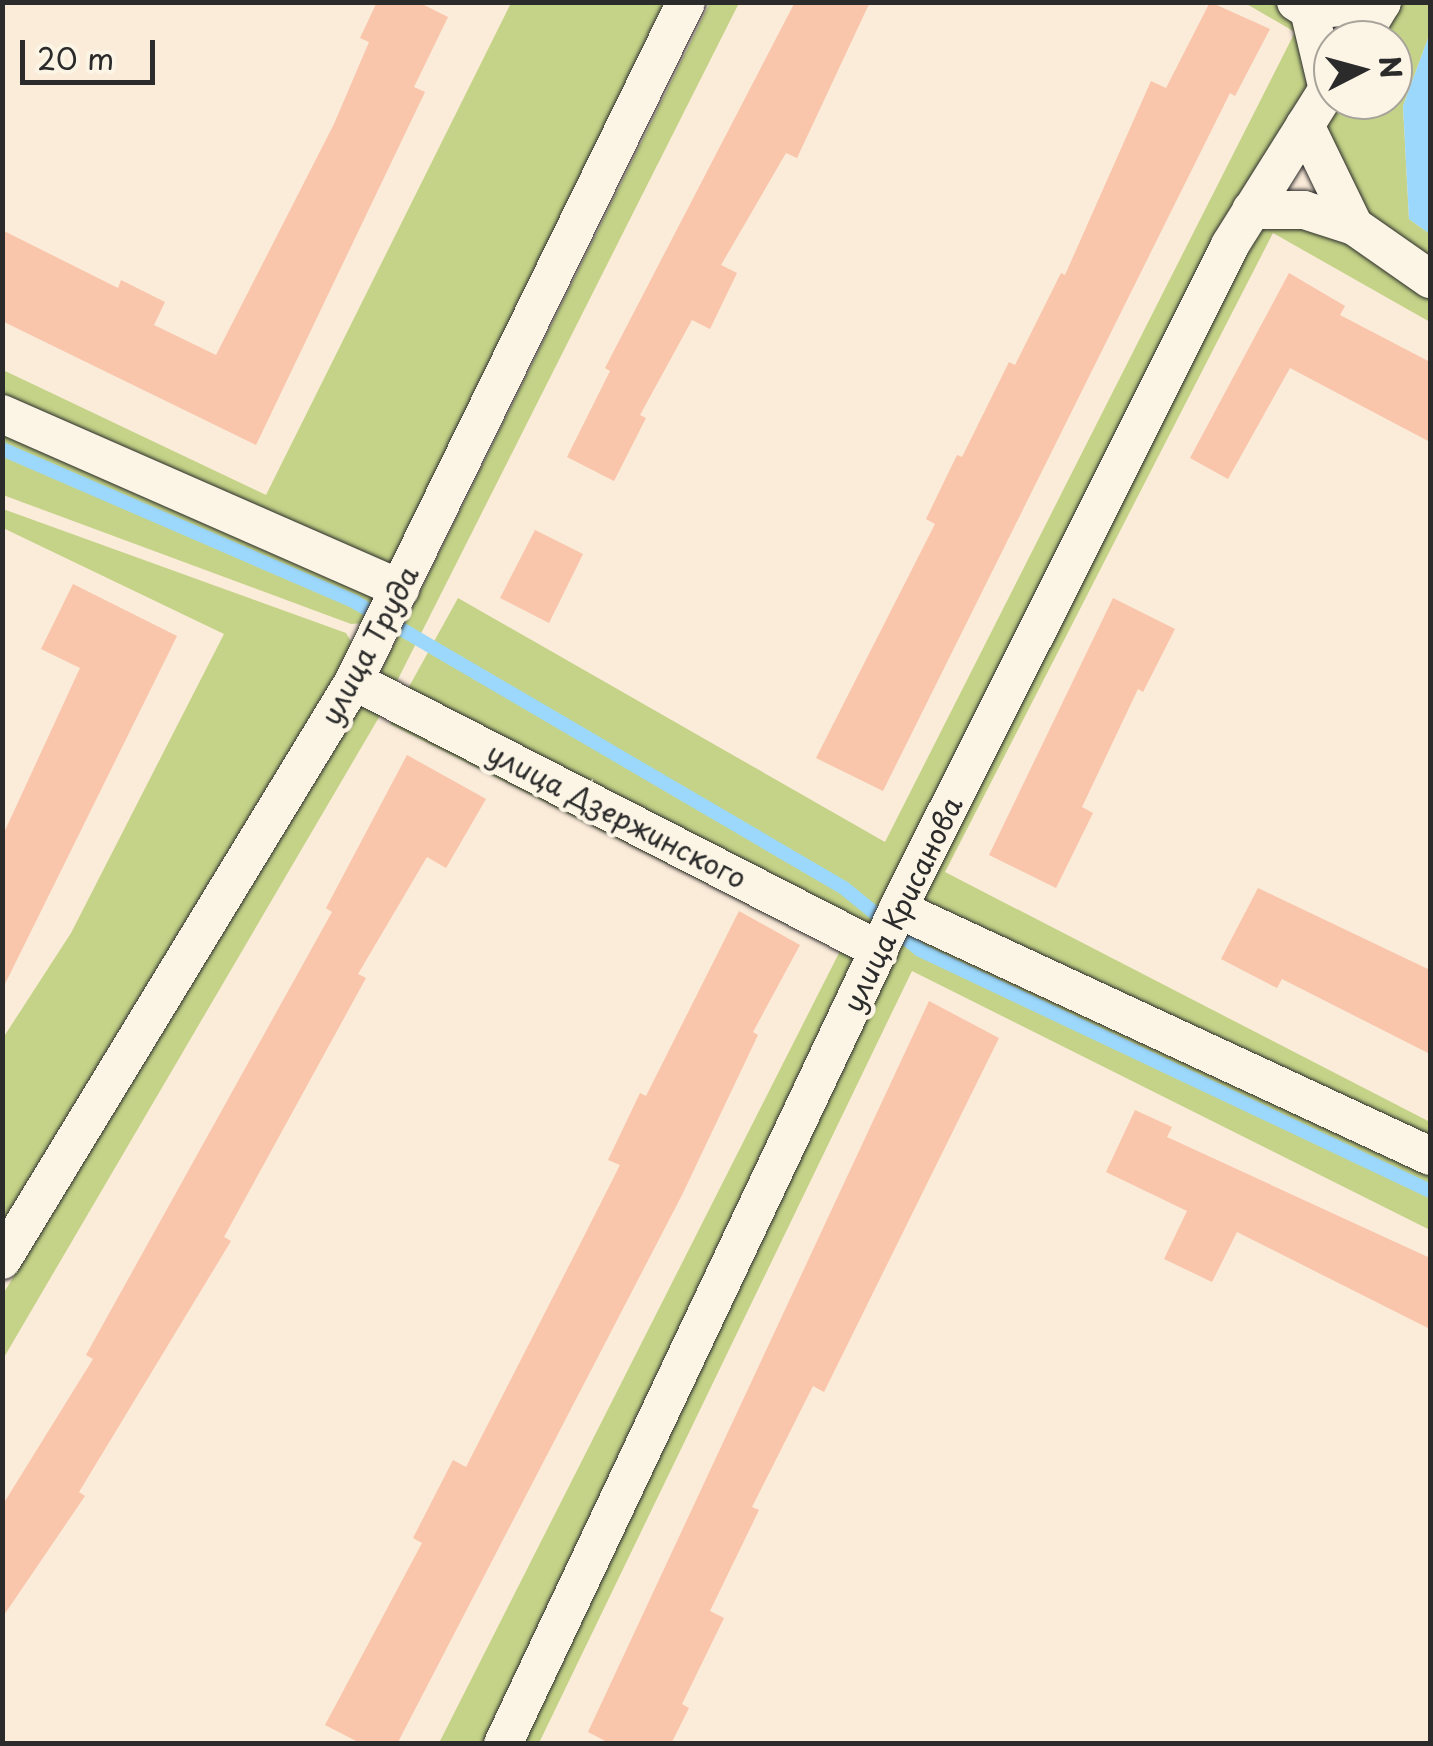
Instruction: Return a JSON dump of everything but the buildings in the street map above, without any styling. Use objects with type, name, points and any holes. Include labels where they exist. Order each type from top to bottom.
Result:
[{"type":"street","name":"улица Труда","points":[[2,1260],[354,681],[686,2]]},
{"type":"street","points":[[1313,37],[1302,6],[1382,3]]},
{"type":"street","name":"улица Крисанова","points":[[503,1744],[898,909],[1251,210],[1313,114]]},
{"type":"street","points":[[1306,125],[1354,226]]},
{"type":"street","points":[[1251,210],[1304,210],[1354,226],[1430,279]]},
{"type":"street","points":[[2,414],[400,589]]},
{"type":"street","name":"улица Дзержинского","points":[[354,681],[879,950]]},
{"type":"street","points":[[898,909],[1430,1156]]},
{"type":"green space","points":[[511,3],[664,3],[392,563],[368,567],[3,406],[3,370],[266,495]]},
{"type":"green space","points":[[710,3],[739,3],[394,687],[381,671]]},
{"type":"green space","points":[[1245,3],[1273,3],[1301,19],[1313,75],[1313,95],[876,933],[405,694],[458,598],[885,842],[1295,32]]},
{"type":"green space","points":[[1397,3],[1430,3],[1430,33],[1413,79],[1413,20],[1386,20]]},
{"type":"green space","points":[[1328,120],[1404,120],[1409,219],[1430,234],[1430,267],[1362,214],[1325,130]]},
{"type":"green space","points":[[1304,217],[1430,288],[1430,322],[1273,233],[945,872],[1430,1122],[1430,1145],[913,901],[1258,219]]},
{"type":"green space","points":[[2,423],[376,598],[364,623],[351,624],[3,495]]},
{"type":"green space","points":[[3,509],[346,633],[353,645],[3,1236],[3,1038],[71,933],[224,634],[3,528]]},
{"type":"green space","points":[[363,703],[385,707],[3,1359],[3,1294]]},
{"type":"green space","points":[[396,713],[866,955],[490,1743],[439,1743],[840,951],[390,724]]},
{"type":"green space","points":[[902,923],[1430,1165],[1430,1230],[912,971],[539,1743],[516,1744]]},
{"type":"water","points":[[1430,33],[1430,234],[1409,219],[1404,120],[1413,120],[1413,79]]},
{"type":"waterway","points":[[2,449],[355,602],[844,888],[920,950],[1430,1191]]}]
